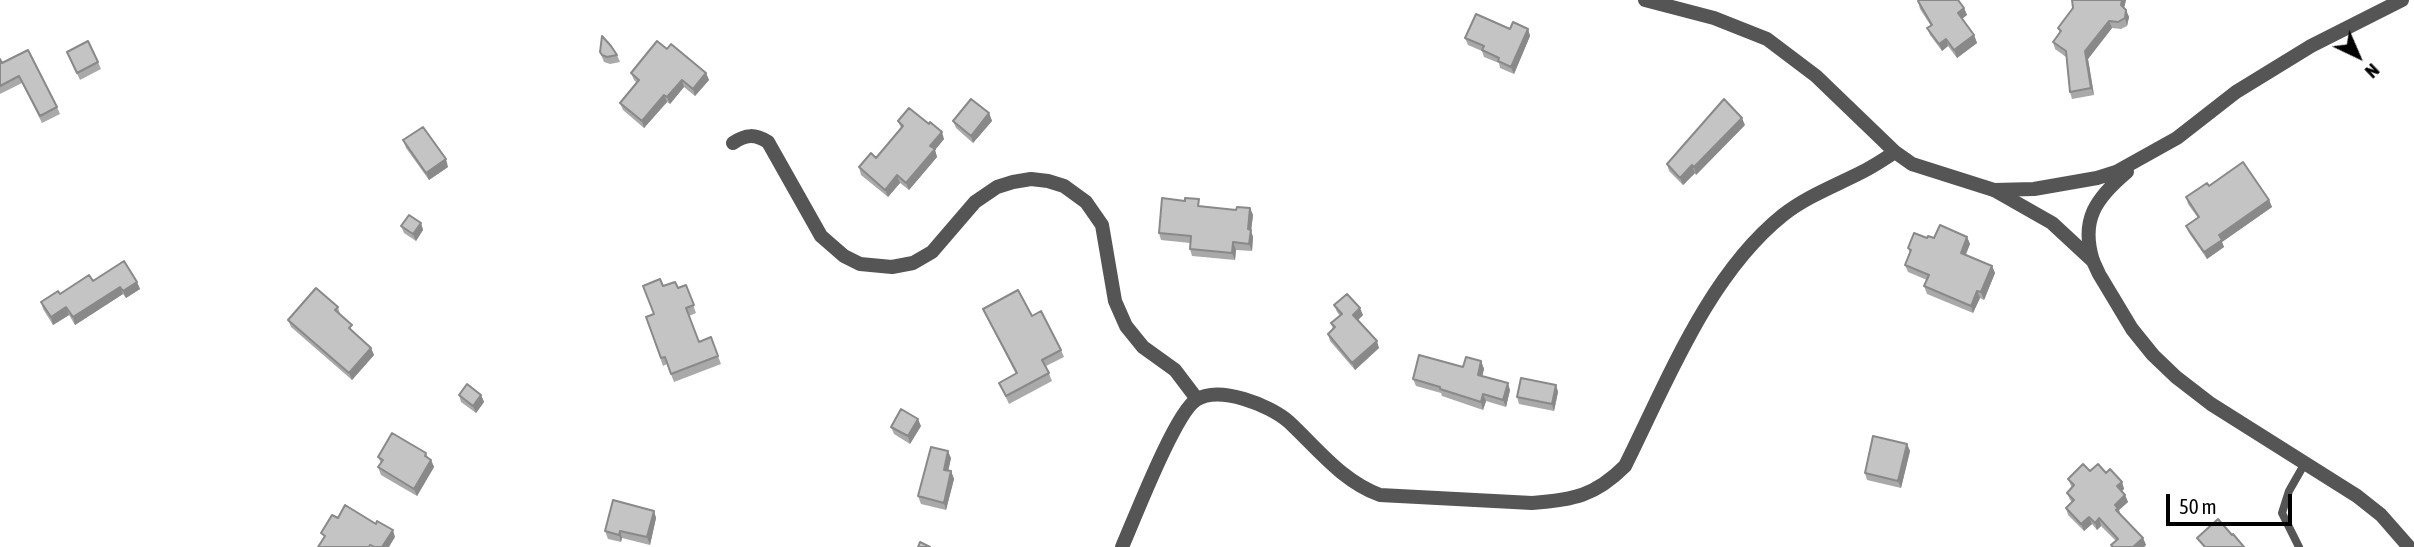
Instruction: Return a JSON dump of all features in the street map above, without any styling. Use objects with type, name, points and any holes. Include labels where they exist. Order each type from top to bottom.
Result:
[{"type":"street","points":[[1645,0],[1714,18],[1767,39],[1816,76],[1895,152],[1912,163],[1994,190],[2052,223],[2093,261]]},
{"type":"street","points":[[1994,190],[2034,189],[2116,172],[2177,138],[2236,92],[2311,46],[2402,0]]},
{"type":"street","points":[[733,143],[750,135],[759,136],[768,142],[821,236],[844,256],[860,264],[892,267],[913,263],[932,252],[975,202],[997,187],[1013,181],[1031,179],[1064,186],[1086,202],[1102,225],[1115,301],[1126,326],[1143,347],[1175,370],[1197,399]]},
{"type":"street","points":[[1122,547],[1165,448],[1187,408],[1197,399],[1234,397],[1268,407],[1287,420],[1346,479],[1380,495],[1556,502],[1582,496],[1606,484],[1625,466],[1700,317],[1725,278],[1760,236],[1784,214],[1816,194],[1860,174],[1895,152]]},
{"type":"street","points":[[2141,160],[2108,188],[2095,206],[2088,234],[2093,261],[2099,275],[2132,329],[2176,377],[2211,404],[2357,496],[2400,535],[2409,547]]},
{"type":"lane","points":[[2299,547],[2282,513],[2289,491],[2305,463]]},
{"type":"building","points":[[1919,0],[1958,0],[1964,8],[1958,13],[1974,35],[1954,50],[1946,39],[1939,44],[1927,28],[1932,25]]},
{"type":"building","points":[[2072,0],[2122,0],[2121,5],[2126,10],[2125,18],[2118,22],[2109,21],[2085,51],[2091,88],[2070,92],[2066,51],[2053,42],[2061,31],[2058,28],[2073,8]]},
{"type":"building","points":[[1476,14],[1510,29],[1513,22],[1528,29],[1511,67],[1482,50],[1484,46],[1465,38]]},
{"type":"building","points":[[602,36],[611,46],[617,55],[602,55]]},
{"type":"building","points":[[88,41],[98,62],[77,73],[67,52]]},
{"type":"building","points":[[657,41],[667,49],[671,44],[706,73],[693,89],[682,80],[667,97],[664,95],[642,121],[620,103],[639,80],[631,73]]},
{"type":"building","points":[[28,50],[57,107],[40,116],[19,76],[0,86],[0,59],[2,63]]},
{"type":"building","points":[[971,99],[989,113],[971,136],[953,121]]},
{"type":"building","points":[[1724,99],[1742,118],[1680,178],[1667,164]]},
{"type":"building","points":[[909,108],[942,132],[930,146],[935,149],[906,183],[897,175],[885,190],[859,167],[871,153],[876,158],[903,126],[898,121]]},
{"type":"building","points":[[423,127],[446,159],[426,173],[403,140]]},
{"type":"building","points":[[2243,162],[2269,200],[2219,235],[2222,240],[2204,252],[2186,226],[2199,217],[2186,197],[2207,183],[2209,186]]},
{"type":"building","points":[[1162,198],[1185,201],[1185,198],[1199,199],[1198,206],[1236,210],[1237,207],[1250,208],[1249,244],[1233,242],[1232,253],[1190,249],[1191,236],[1159,233]]},
{"type":"building","points":[[409,215],[421,223],[413,234],[401,226]]},
{"type":"building","points":[[1940,225],[1967,237],[1961,253],[1992,266],[1981,292],[1977,291],[1971,306],[1924,286],[1929,275],[1905,265],[1914,233],[1934,238]]},
{"type":"building","points":[[124,261],[137,282],[123,291],[120,287],[73,317],[66,307],[51,317],[41,302],[58,291],[60,294],[89,275],[93,281]]},
{"type":"building","points":[[660,279],[663,286],[675,282],[678,288],[686,285],[694,305],[686,308],[699,342],[711,337],[718,356],[671,374],[665,357],[661,358],[646,317],[654,314],[643,286]]},
{"type":"building","points":[[316,288],[338,307],[335,310],[352,325],[349,328],[371,348],[349,373],[288,320]]},
{"type":"building","points":[[1018,290],[1032,316],[1041,311],[1061,350],[1042,360],[1049,373],[1006,396],[999,383],[1017,373],[983,309]]},
{"type":"building","points":[[1347,294],[1360,308],[1353,315],[1377,341],[1352,363],[1328,334],[1335,327],[1331,323],[1342,314],[1334,305]]},
{"type":"building","points":[[1419,355],[1463,367],[1466,357],[1481,361],[1478,375],[1508,383],[1503,400],[1483,394],[1481,402],[1413,379]]},
{"type":"building","points":[[1521,378],[1556,385],[1552,404],[1517,397]]},
{"type":"building","points":[[467,384],[481,395],[473,406],[459,395]]},
{"type":"building","points":[[901,409],[918,419],[908,436],[891,427]]},
{"type":"building","points":[[392,433],[426,453],[425,456],[431,460],[414,489],[378,467],[383,460],[378,457]]},
{"type":"building","points":[[1873,436],[1907,444],[1898,481],[1865,473]]},
{"type":"building","points":[[931,447],[948,451],[944,470],[951,471],[944,503],[918,496]]},
{"type":"building","points":[[2083,464],[2090,471],[2098,464],[2106,473],[2110,469],[2122,482],[2117,486],[2125,495],[2115,505],[2118,509],[2116,510],[2143,538],[2133,547],[2113,547],[2111,545],[2118,539],[2099,518],[2095,523],[2089,517],[2081,524],[2066,508],[2074,500],[2067,493],[2074,485],[2068,479]]},
{"type":"building","points":[[613,500],[654,511],[647,537],[620,531],[619,535],[605,531]]},
{"type":"building","points":[[345,505],[376,524],[377,521],[393,530],[382,547],[318,547],[325,536],[321,533],[332,515],[338,518]]},
{"type":"building","points":[[2218,519],[2244,547],[2205,547],[2197,538]]}]
